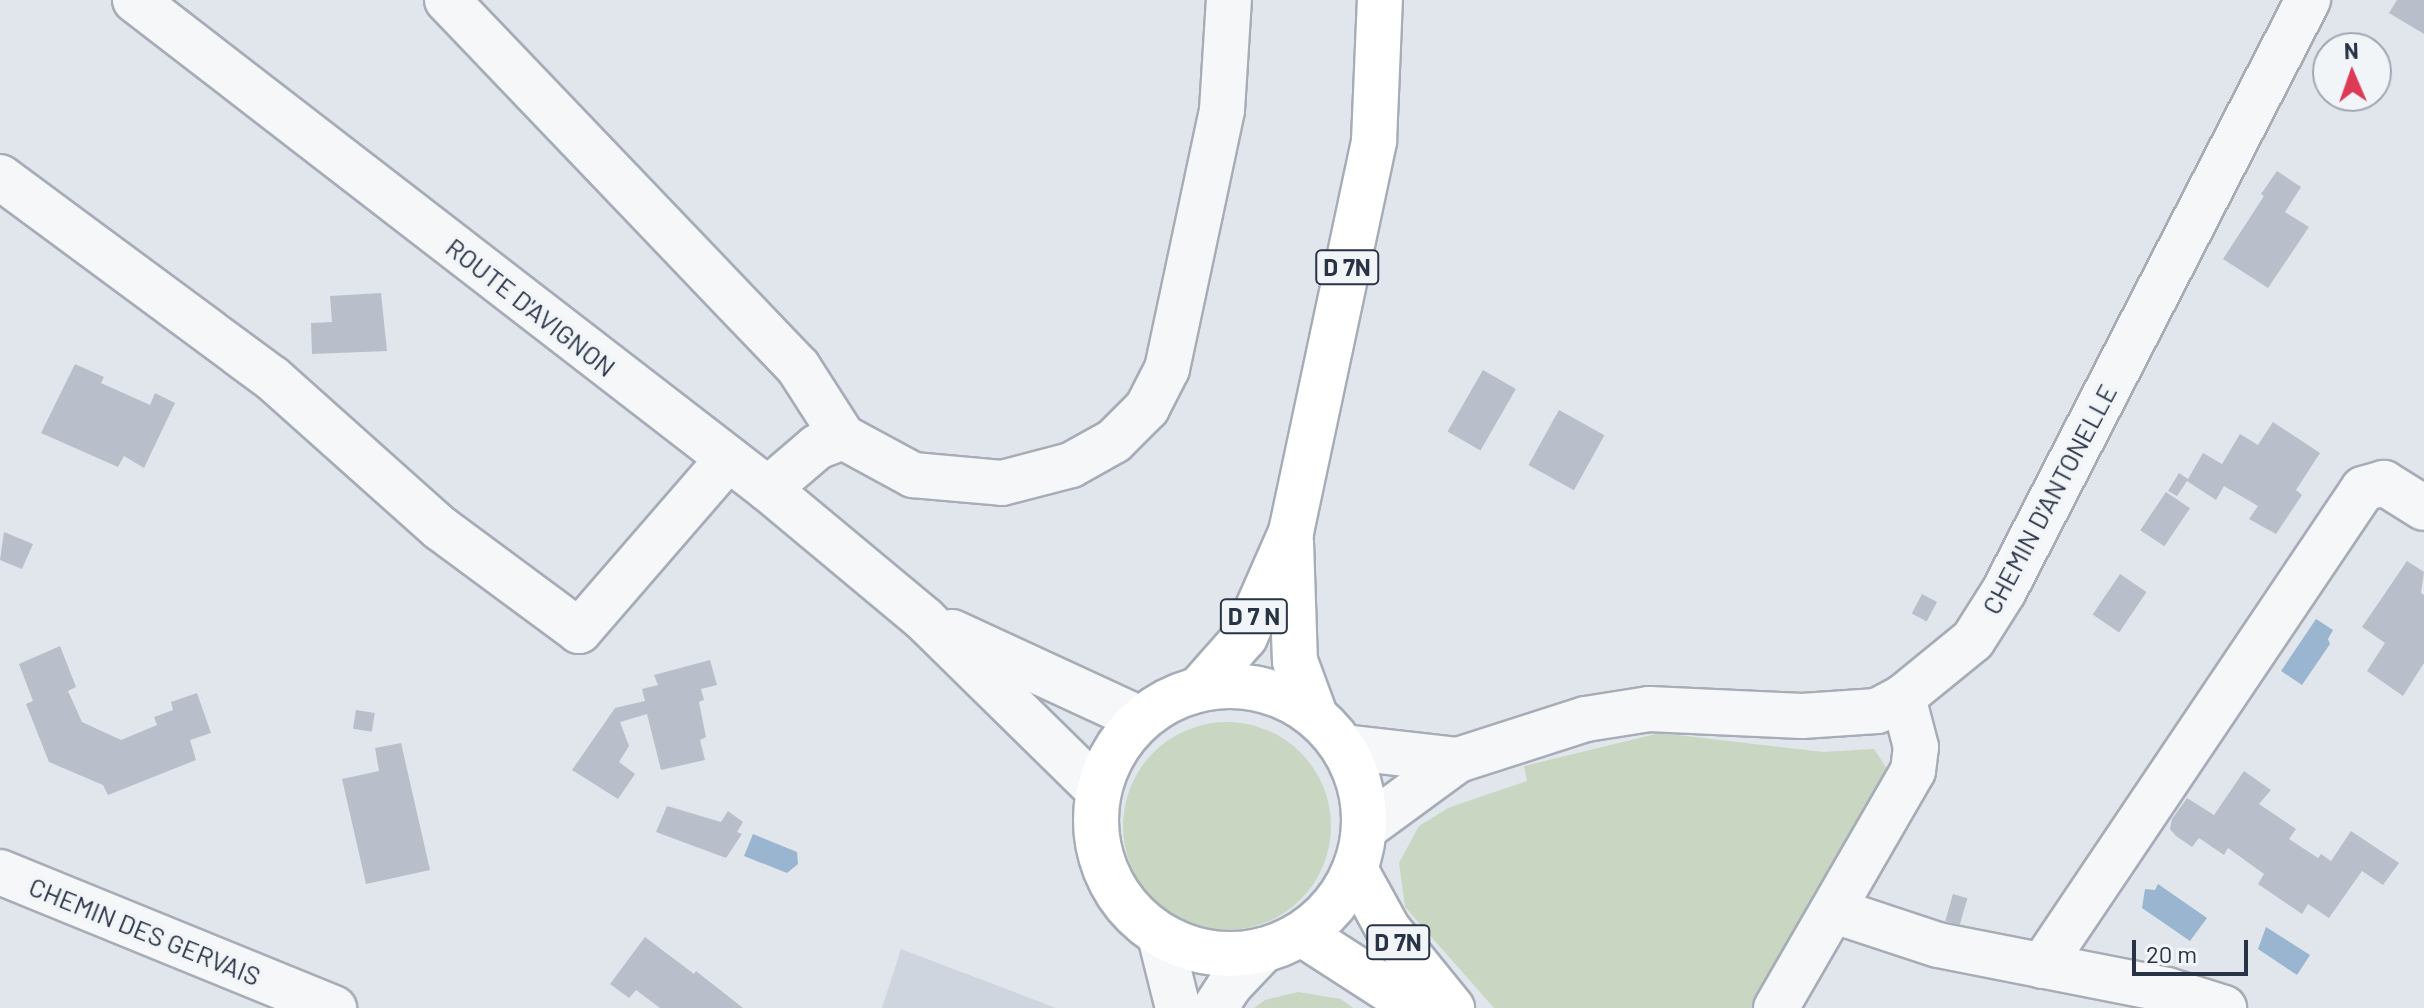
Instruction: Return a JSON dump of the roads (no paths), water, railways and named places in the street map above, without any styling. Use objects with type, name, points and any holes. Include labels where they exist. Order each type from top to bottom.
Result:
[{"type":"main road","name":"D 7N","points":[[1315,715],[1295,661],[1291,532],[1374,141],[1380,0]]},
{"type":"main road","name":"D 7 N","points":[[1200,688],[1245,637],[1291,532]]},
{"type":"main road","points":[[1230,685],[1260,689],[1289,699],[1315,715],[1344,747],[1360,781],[1365,828],[1355,869],[1334,906],[1282,942],[1225,955],[1189,949],[1160,936],[1128,909],[1105,873],[1095,832],[1098,790],[1113,751],[1140,719],[1168,700],[1200,688],[1230,685]]},
{"type":"main road","name":"D 7N","points":[[1355,869],[1388,929],[1452,1008]]},
{"type":"main road","name":"D 7N","points":[[1282,942],[1417,1008]]},
{"type":"street","name":"ROUTE D'AVIGNON","points":[[135,0],[768,489],[924,619]]},
{"type":"street","points":[[447,0],[798,367],[843,437],[913,475],[1002,483],[1071,465],[1114,441],[1147,408],[1167,369],[1222,110],[1229,0]]},
{"type":"street","name":"CHEMIN D'ANTONELLE","points":[[1365,828],[1458,760],[1586,719],[1649,709],[1802,716],[1877,711],[1903,697],[1973,640],[2004,591],[2308,0]]},
{"type":"street","points":[[0,177],[272,378],[440,528],[579,631],[728,459]]},
{"type":"street","points":[[768,489],[817,447],[843,437]]},
{"type":"street","points":[[2042,966],[2363,489],[2384,483],[2424,508]]},
{"type":"street","points":[[924,619],[1140,719]]},
{"type":"street","points":[[924,619],[1098,790]]},
{"type":"street","points":[[1776,1008],[1835,911],[1913,771],[1916,747],[1903,697]]},
{"type":"street","name":"CHEMIN D'ANTONELLE","points":[[1344,747],[1458,760]]},
{"type":"street","name":"CHEMIN DES GERVAIS","points":[[0,872],[334,1008]]},
{"type":"street","points":[[1835,911],[1938,945],[2167,990],[2224,1008]]},
{"type":"street","points":[[1160,936],[1178,1008]]},
{"type":"street","points":[[1215,1008],[1230,985],[1282,942]]},
{"type":"water","points":[[2316,619],[2333,630],[2328,639],[2330,644],[2302,685],[2281,671]]},
{"type":"water","points":[[753,834],[797,852],[798,864],[787,873],[744,856]]},
{"type":"water","points":[[2158,884],[2207,918],[2190,941],[2142,908],[2145,889],[2155,890]]},
{"type":"water","points":[[2266,927],[2310,955],[2297,975],[2258,949]]}]
